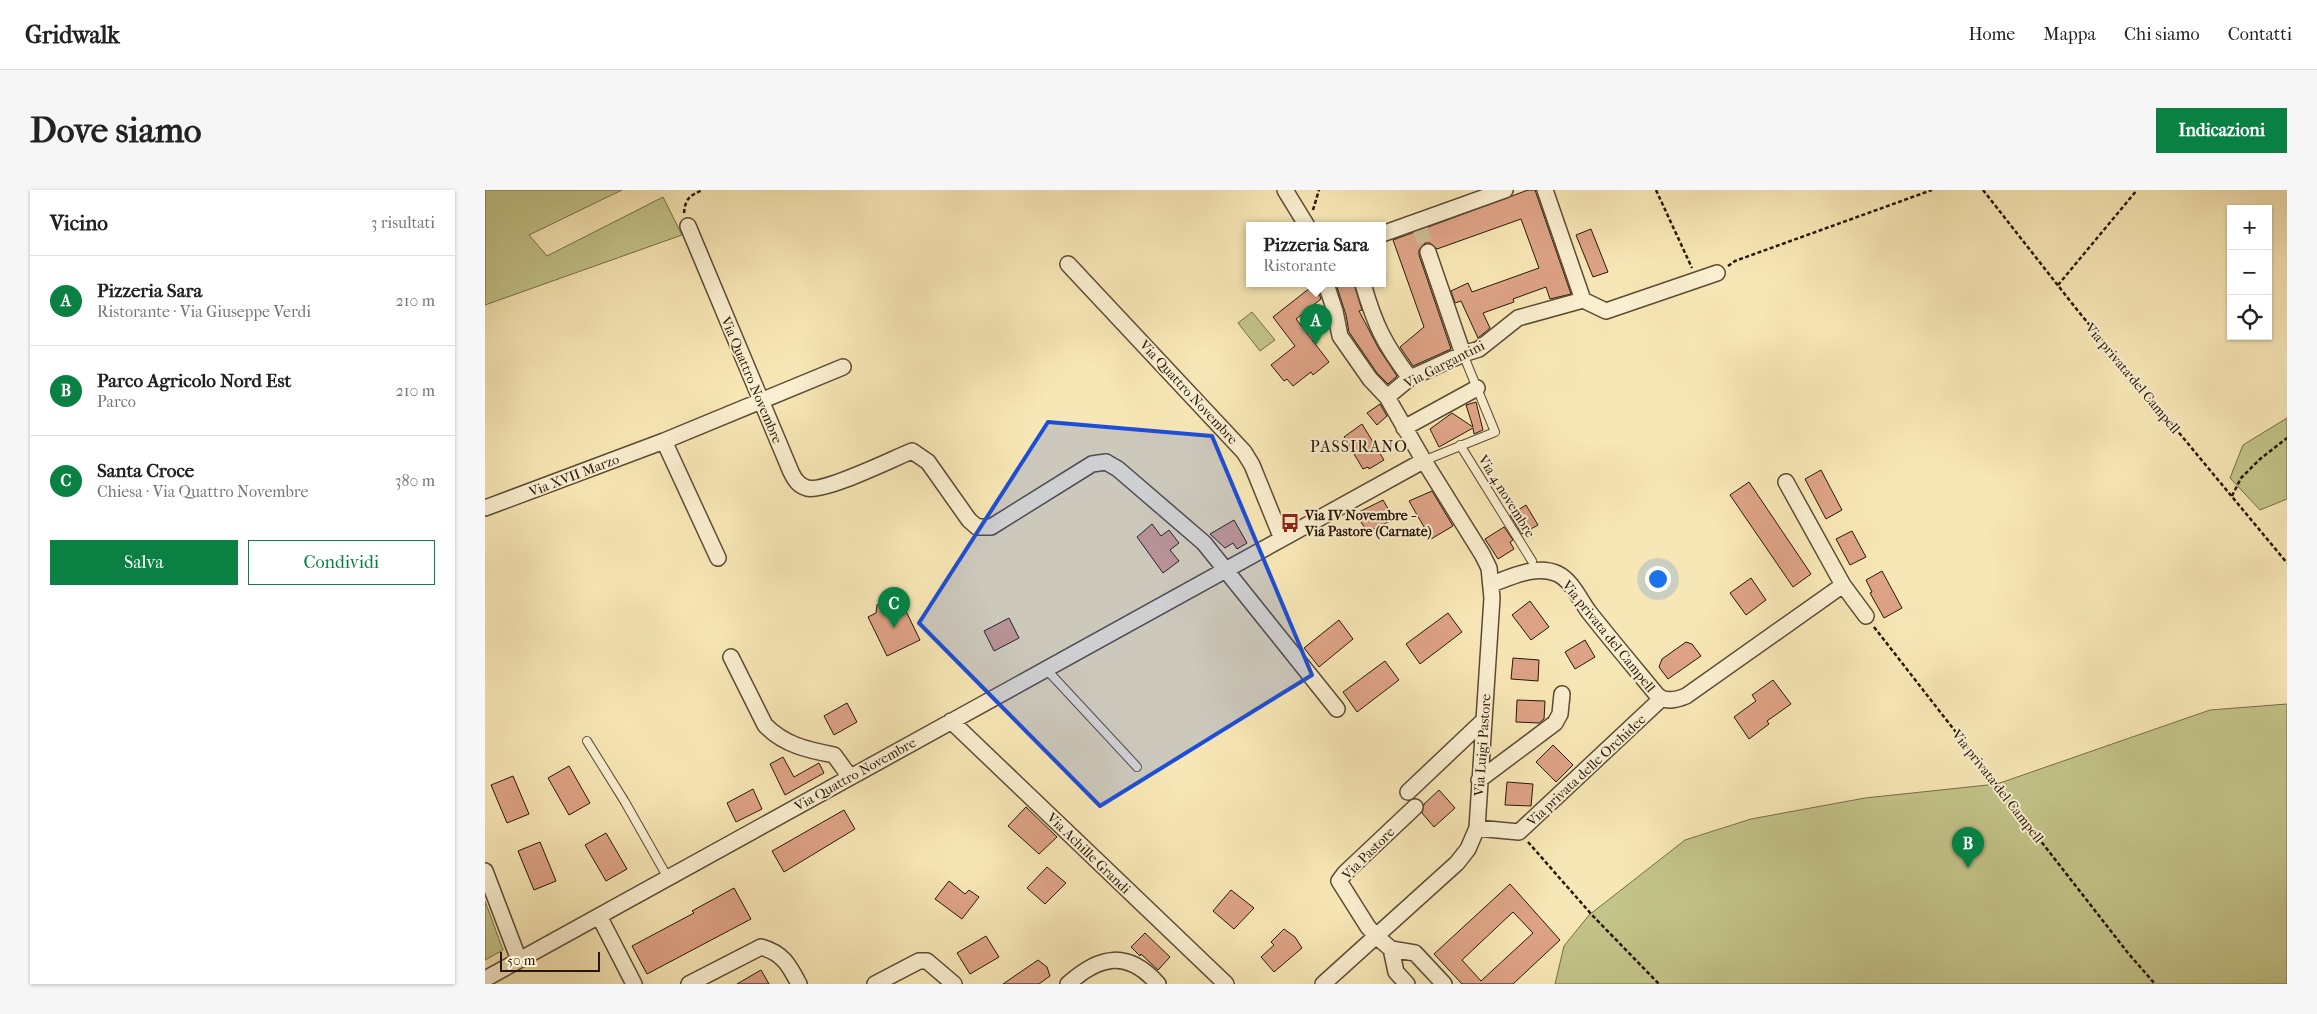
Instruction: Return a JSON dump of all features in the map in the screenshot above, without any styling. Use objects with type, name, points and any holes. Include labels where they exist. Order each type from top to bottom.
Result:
[{"type":"street","points":[[1285,190],[1305,222]]},
{"type":"street","points":[[1386,233],[1419,226],[1505,190]]},
{"type":"street","points":[[1545,190],[1583,300],[1606,311],[1717,273]]},
{"type":"street","name":"Via Quattro Novembre","points":[[688,226],[791,472],[798,484],[809,488],[825,487],[912,451],[928,462],[969,520],[977,528],[991,527],[1092,464],[1106,462],[1118,469],[1205,543],[1337,709]]},
{"type":"street","points":[[1428,252],[1463,354]]},
{"type":"street","name":"Via Quattro Novembre","points":[[1068,264],[1244,452],[1252,465],[1282,539]]},
{"type":"street","name":"Via Luigi Pastore","points":[[1323,984],[1457,863],[1468,849],[1477,828],[1491,584],[1489,568],[1482,554],[1423,461],[1387,397],[1370,379],[1340,336],[1335,310],[1327,287]]},
{"type":"street","points":[[1364,287],[1371,314],[1384,342],[1410,378]]},
{"type":"street","name":"Via Gargantini","points":[[1387,397],[1410,378],[1463,354],[1479,349],[1518,318],[1583,300]]},
{"type":"street","name":"Via XVII Marzo","points":[[485,508],[663,441],[843,367]]},
{"type":"street","points":[[1404,428],[1477,388]]},
{"type":"street","points":[[663,441],[718,558]]},
{"type":"street","name":"Via Quattro Novembre","points":[[485,979],[1423,461]]},
{"type":"street","points":[[1786,482],[1843,585],[1866,616]]},
{"type":"street","name":"Via privata del Campell","points":[[1491,584],[1524,572],[1542,570],[1559,574],[1575,590],[1588,610],[1661,699],[1673,700],[1686,696],[1843,585]]},
{"type":"street","points":[[731,657],[765,725],[774,734],[791,744],[834,755],[850,777]]},
{"type":"street","points":[[1479,780],[1555,723],[1560,714],[1562,694]]},
{"type":"street","name":"Via privata delle Orchidee","points":[[1477,828],[1519,832],[1661,699]]},
{"type":"street","name":"Via Achille Grandi","points":[[951,721],[1226,984]]},
{"type":"street","points":[[1408,792],[1483,721]]},
{"type":"street","name":"Via Pastore","points":[[1391,949],[1368,927],[1339,882],[1345,873],[1415,807]]},
{"type":"street","points":[[485,871],[519,960]]},
{"type":"street","points":[[599,916],[634,984]]},
{"type":"street","points":[[689,984],[761,947],[776,951],[790,968],[799,984]]},
{"type":"street","points":[[1407,984],[1396,972],[1391,949],[1415,953],[1444,984]]},
{"type":"street","points":[[1067,984],[1097,963],[1112,959],[1131,962],[1143,968],[1158,984]]},
{"type":"street","points":[[875,984],[919,961],[927,961],[954,984]]},
{"type":"lane","points":[[1463,354],[1477,388]]},
{"type":"lane","name":"Via Quattro Novembre","points":[[1423,461],[1495,432],[1477,388]]},
{"type":"lane","name":"Via 4 novembre","points":[[1460,445],[1532,561]]},
{"type":"lane","points":[[1046,669],[1137,768]]},
{"type":"lane","points":[[587,741],[625,802],[668,878]]},
{"type":"path","points":[[688,226],[683,212],[685,201],[703,190]]},
{"type":"path","points":[[1656,190],[1697,279]]},
{"type":"path","points":[[1717,273],[1735,261],[1932,190]]},
{"type":"path","name":"Via privata del Campell","points":[[1983,190],[2057,285],[2287,563]]},
{"type":"path","points":[[2057,285],[2137,190]]},
{"type":"path","points":[[2232,497],[2241,478],[2260,459],[2287,438]]},
{"type":"path","name":"Via privata del Campell","points":[[1866,616],[2128,953],[2155,984]]},
{"type":"path","points":[[1519,832],[1592,915],[1659,984]]},
{"type":"highlighted area","points":[[1048,422],[1212,436],[1312,675],[1100,806],[919,623]]},
{"type":"green space","points":[[485,190],[622,190],[529,235],[547,256],[663,197],[682,235],[485,305]]},
{"type":"green space","points":[[1252,312],[1275,340],[1260,351],[1238,323]]},
{"type":"green space","points":[[2287,418],[2287,499],[2260,510],[2230,478],[2243,445]]},
{"type":"green space","points":[[2287,704],[2287,984],[1555,984],[1564,946],[1589,915],[1685,840],[1751,819],[1865,798],[1997,784],[2210,710]]},
{"type":"green space","points":[[485,901],[503,950],[485,960]]},
{"type":"building","points":[[1528,190],[1535,190],[1571,294],[1550,299],[1546,287],[1513,299],[1514,302],[1483,313],[1490,328],[1478,338],[1461,301],[1455,303],[1451,291],[1468,283],[1472,292],[1539,268],[1521,219],[1437,249],[1430,243],[1425,243],[1419,250],[1419,255],[1451,349],[1413,366],[1400,347],[1424,327],[1393,240]]},
{"type":"building","points":[[1591,229],[1608,272],[1593,277],[1576,235]]},
{"type":"building","points":[[1311,287],[1316,287],[1321,299],[1296,319],[1329,362],[1313,375],[1311,372],[1293,386],[1287,379],[1284,381],[1271,365],[1295,346],[1273,317]]},
{"type":"building","points":[[1337,287],[1355,287],[1362,310],[1359,311],[1379,349],[1397,376],[1388,384],[1377,373],[1349,332]]},
{"type":"building","points":[[1476,402],[1483,430],[1474,434],[1473,428],[1439,447],[1430,429],[1452,413],[1473,427],[1466,405]]},
{"type":"building","points":[[1380,404],[1387,416],[1377,425],[1367,413]]},
{"type":"building","points":[[1362,424],[1384,460],[1369,469],[1368,467],[1363,469],[1344,437]]},
{"type":"building","points":[[1821,470],[1842,510],[1826,519],[1805,479]]},
{"type":"building","points":[[1749,482],[1811,574],[1793,587],[1730,495]]},
{"type":"building","points":[[1432,491],[1453,526],[1431,539],[1409,501]]},
{"type":"building","points":[[1383,500],[1394,519],[1368,532],[1355,514]]},
{"type":"building","points":[[1526,505],[1538,525],[1522,534],[1510,515]]},
{"type":"building","points":[[1234,520],[1247,543],[1237,549],[1233,543],[1225,548],[1210,534]]},
{"type":"building","points":[[1152,524],[1161,536],[1169,530],[1179,543],[1170,550],[1179,561],[1163,573],[1137,537]]},
{"type":"building","points":[[1504,527],[1513,540],[1510,542],[1514,549],[1498,559],[1485,539]]},
{"type":"building","points":[[1852,531],[1866,557],[1850,565],[1836,539]]},
{"type":"building","points":[[1882,571],[1902,608],[1884,618],[1870,593],[1872,592],[1866,580]]},
{"type":"building","points":[[1751,578],[1766,600],[1746,615],[1730,593]]},
{"type":"building","points":[[883,600],[890,600],[895,606],[902,603],[920,640],[887,656],[868,617],[876,613],[877,605]]},
{"type":"building","points":[[1530,601],[1549,627],[1531,640],[1512,615]]},
{"type":"building","points":[[1448,613],[1462,632],[1420,664],[1406,644]]},
{"type":"building","points":[[1009,618],[1019,638],[994,651],[984,631]]},
{"type":"building","points":[[1339,620],[1353,639],[1319,667],[1304,648]]},
{"type":"building","points":[[1585,640],[1595,657],[1575,669],[1565,652]]},
{"type":"building","points":[[1686,642],[1692,644],[1701,656],[1668,679],[1659,667],[1662,659]]},
{"type":"building","points":[[1513,658],[1539,660],[1538,681],[1511,679]]},
{"type":"building","points":[[1385,661],[1399,680],[1357,712],[1343,692]]},
{"type":"building","points":[[1773,680],[1791,704],[1767,721],[1769,724],[1749,739],[1734,717],[1756,701],[1752,695]]},
{"type":"building","points":[[1517,700],[1545,701],[1544,719],[1539,723],[1516,722]]},
{"type":"building","points":[[847,703],[857,722],[834,735],[824,716]]},
{"type":"building","points":[[1553,745],[1573,765],[1556,782],[1536,762]]},
{"type":"building","points":[[783,757],[794,777],[819,763],[824,773],[785,795],[770,764]]},
{"type":"building","points":[[569,766],[590,803],[569,815],[548,778]]},
{"type":"building","points":[[513,776],[529,814],[507,823],[491,785]]},
{"type":"building","points":[[1507,782],[1533,784],[1531,806],[1505,805]]},
{"type":"building","points":[[753,789],[762,809],[736,822],[727,803]]},
{"type":"building","points":[[1439,790],[1455,808],[1434,827],[1422,813],[1424,804]]},
{"type":"building","points":[[1026,807],[1057,837],[1039,854],[1008,826]]},
{"type":"building","points":[[844,810],[855,829],[784,872],[772,851]]},
{"type":"building","points":[[606,833],[627,869],[606,881],[585,845]]},
{"type":"building","points":[[540,842],[556,881],[534,890],[518,851]]},
{"type":"building","points":[[1047,867],[1066,883],[1045,904],[1027,888]]},
{"type":"building","points":[[949,881],[965,894],[969,890],[979,897],[962,919],[935,899]]},
{"type":"building","points":[[1510,884],[1560,940],[1513,984],[1462,984],[1434,954]],"holes":[[[1513,912],[1533,933],[1481,981],[1462,960]]]},
{"type":"building","points":[[734,888],[751,919],[647,974],[632,946],[694,913],[692,911]]},
{"type":"building","points":[[1231,890],[1254,908],[1234,929],[1213,911]]},
{"type":"building","points":[[1284,929],[1295,937],[1302,948],[1274,972],[1261,957],[1274,945],[1271,942]]},
{"type":"building","points":[[1145,933],[1170,957],[1158,970],[1131,947]]},
{"type":"building","points":[[986,936],[999,957],[970,974],[957,953]]},
{"type":"building","points":[[1038,960],[1047,967],[1050,976],[1039,984],[1003,984]]},
{"type":"building","points":[[761,970],[769,984],[737,984]]},
{"type":"tunnel","points":[[1420,228],[1428,252]]},
{"type":"place","name":"Pizzeria Sara","points":[[1316,345]]},
{"type":"place","name":"Via IV Novembre - Via Pastore (Carnate)","points":[[1290,523]]},
{"type":"place","name":"Santa Croce","points":[[894,628]]},
{"type":"place","name":"Parco Agricolo Nord Est","points":[[1968,868]]},
{"type":"district","name":"PASSIRANO","points":[[1359,446]]}]
